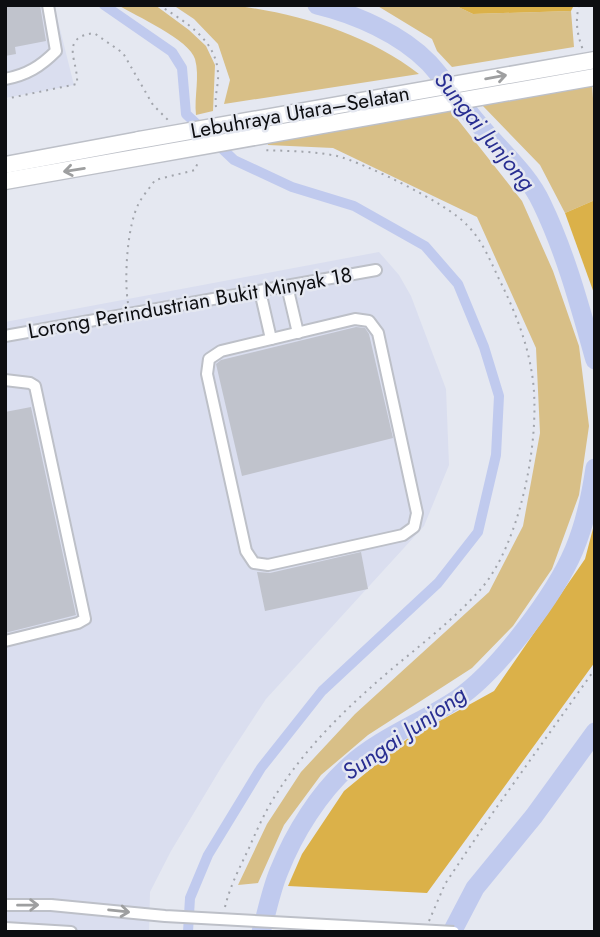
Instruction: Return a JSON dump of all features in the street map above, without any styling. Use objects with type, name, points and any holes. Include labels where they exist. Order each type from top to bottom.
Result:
[{"type":"highway","name":"Lebuhraya Utara–Selatan","points":[[5,165],[590,58]]},
{"type":"highway","name":"Lebuhraya Utara–Selatan","points":[[5,181],[595,77]]},
{"type":"street","points":[[5,79],[21,76],[42,64],[56,51],[48,5]]},
{"type":"street","name":"Lorong Perindustrian Bukit Minyak 18","points":[[5,336],[376,270]]},
{"type":"street","points":[[287,286],[298,333]]},
{"type":"street","points":[[260,291],[271,339]]},
{"type":"street","points":[[355,319],[363,319],[375,326],[417,520],[410,532],[261,565],[249,558],[207,366],[214,354],[221,351],[298,333],[355,319]]},
{"type":"street","points":[[5,380],[35,386],[85,619],[5,641]]},
{"type":"street","points":[[5,905],[51,905],[165,916],[454,932]]},
{"type":"street","points":[[5,928],[71,932]]},
{"type":"path","points":[[159,5],[199,33],[211,47],[218,74],[215,104],[217,111]]},
{"type":"path","points":[[579,5],[577,30],[590,58]]},
{"type":"path","points":[[225,909],[235,877],[272,801],[289,776],[367,690],[481,589],[497,565],[521,506],[535,404],[532,374],[522,332],[492,265],[479,240],[465,222],[429,199],[339,157],[320,153],[256,149]]},
{"type":"path","points":[[429,920],[445,884],[494,810],[595,669]]},
{"type":"shaded area","points":[[5,5],[54,5],[74,85],[5,98]]},
{"type":"shaded area","points":[[118,5],[155,5],[206,46],[215,65],[213,111],[196,115],[197,73],[191,52],[173,36]]},
{"type":"shaded area","points":[[173,5],[238,6],[309,21],[356,37],[419,74],[224,104],[230,80],[218,44],[194,19]]},
{"type":"shaded area","points":[[376,5],[454,5],[473,14],[571,11],[574,47],[452,67],[437,51],[432,39]]},
{"type":"shaded area","points":[[454,5],[574,5],[571,11],[473,14]]},
{"type":"shaded area","points":[[592,84],[595,200],[565,213],[540,165],[482,105]]},
{"type":"shaded area","points":[[451,111],[522,201],[553,271],[579,346],[589,426],[579,495],[552,569],[513,626],[472,668],[368,735],[321,775],[284,825],[258,883],[238,885],[267,824],[301,772],[355,714],[489,592],[523,526],[540,433],[536,348],[477,217],[333,148],[268,145],[267,141]]},
{"type":"shaded area","points":[[595,200],[595,296],[565,213]]},
{"type":"shaded area","points":[[379,252],[399,275],[411,296],[446,389],[449,465],[424,526],[266,699],[222,766],[171,851],[150,892],[149,932],[5,932],[5,322]]},
{"type":"shaded area","points":[[595,521],[595,662],[427,893],[288,886],[302,854],[344,791],[407,739],[494,691],[585,559]]},
{"type":"building","points":[[5,5],[40,5],[46,41],[15,47],[16,54],[5,56]]},
{"type":"building","points":[[356,327],[365,328],[369,334],[393,438],[242,476],[216,364],[221,360]]},
{"type":"building","points":[[31,407],[76,615],[5,633],[5,412]]},
{"type":"building","points":[[361,552],[368,589],[265,611],[257,572],[270,573]]},
{"type":"waterway","points":[[104,5],[172,52],[182,68],[186,114],[204,131]]},
{"type":"waterway","name":"Sungai Junjong","points":[[317,5],[377,26],[418,53],[523,174],[542,204],[558,242],[595,360]]},
{"type":"waterway","points":[[188,932],[190,898],[208,855],[261,768],[322,691],[438,583],[478,532],[496,455],[499,396],[484,347],[458,284],[425,246],[354,206],[292,187],[234,160],[215,142]]},
{"type":"waterway","name":"Sungai Junjong","points":[[261,932],[285,857],[308,814],[328,788],[361,756],[457,699],[490,670],[524,631],[565,568],[578,540],[595,468]]},
{"type":"waterway","points":[[452,932],[475,888],[534,816],[595,732]]}]
